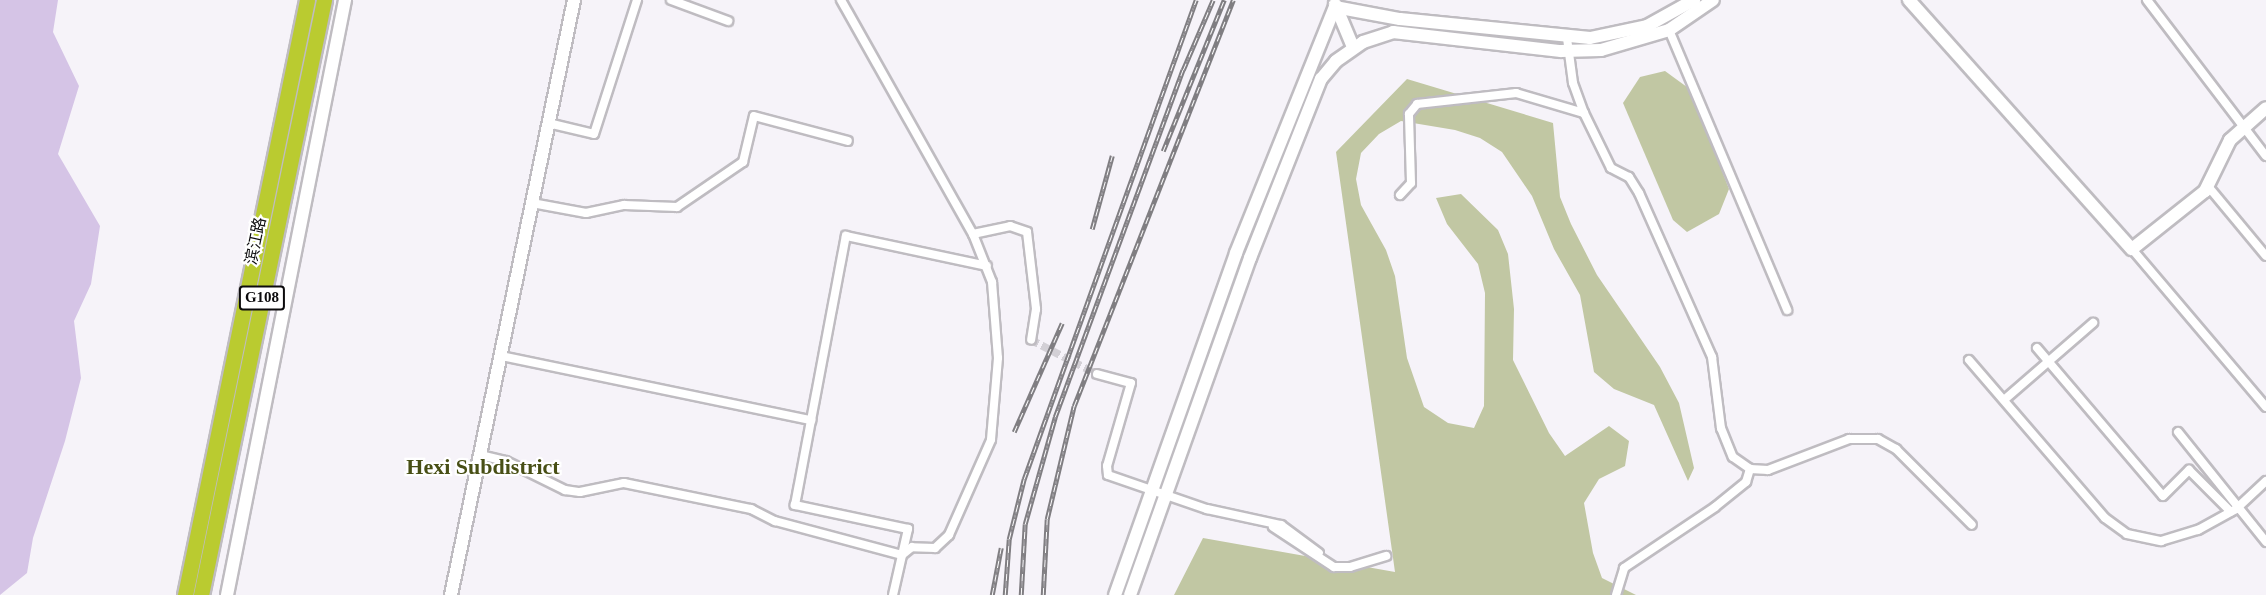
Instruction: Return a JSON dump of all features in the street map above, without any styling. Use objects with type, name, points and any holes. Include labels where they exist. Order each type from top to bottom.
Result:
[{"type":"highway","name":"滨江路","points":[[185,595],[308,0]]},
{"type":"highway","name":"滨江路","points":[[201,595],[324,0]]},
{"type":"main road","points":[[227,595],[345,0]]},
{"type":"main road","points":[[451,595],[574,0]]},
{"type":"main road","points":[[1336,3],[1400,19],[1567,38],[1632,30],[1694,0]]},
{"type":"main road","points":[[1130,595],[1250,258],[1321,79],[1353,47],[1393,32],[1569,51],[1617,48],[1669,30],[1713,0]]},
{"type":"main road","points":[[1909,0],[2132,249],[2207,185],[2218,158],[2243,127],[2266,108]]},
{"type":"main road","points":[[1336,3],[1353,47]]},
{"type":"main road","points":[[1115,595],[1236,253],[1336,3]]},
{"type":"street","points":[[549,123],[594,134],[637,0]]},
{"type":"street","points":[[671,0],[728,21]]},
{"type":"street","points":[[841,0],[973,234],[987,266],[998,358],[991,440],[949,535],[935,548],[912,547],[902,555]]},
{"type":"street","points":[[2147,0],[2266,156]]},
{"type":"street","points":[[1669,30],[1787,310]]},
{"type":"street","points":[[1567,38],[1573,83],[1584,113],[1611,168],[1629,177],[1639,193],[1712,357],[1721,428],[1730,453],[1750,469],[1768,470],[1849,439],[1878,439],[1896,448],[1972,525]]},
{"type":"street","points":[[1400,195],[1411,183],[1409,114],[1417,104],[1516,93],[1584,113]]},
{"type":"street","points":[[532,203],[586,213],[624,205],[677,207],[743,162],[754,116],[848,141]]},
{"type":"street","points":[[2207,185],[2266,256]]},
{"type":"street","points":[[973,234],[1010,226],[1027,232],[1036,309],[1031,340]]},
{"type":"street","points":[[893,595],[908,529],[795,505],[846,236],[987,266]]},
{"type":"street","points":[[2132,249],[2266,407]]},
{"type":"street","points":[[2004,400],[2093,323]]},
{"type":"street","points":[[2037,348],[2163,496],[2189,470],[2266,542]]},
{"type":"street","points":[[501,356],[811,420]]},
{"type":"street","points":[[1969,360],[2105,518],[2127,534],[2145,540],[2169,540],[2234,511],[2266,481]]},
{"type":"street","points":[[1097,374],[1131,383],[1107,466],[1108,475],[1151,492],[1288,528],[1319,553]]},
{"type":"street","points":[[2178,432],[2234,511]]},
{"type":"street","points":[[480,455],[506,461],[565,490],[580,492],[624,483],[751,509],[774,521],[902,555]]},
{"type":"street","points":[[1616,595],[1624,568],[1737,490],[1750,469]]},
{"type":"street","points":[[1256,520],[1286,534],[1334,567],[1350,567],[1386,556]]},
{"type":"green space","points":[[1665,71],[1691,90],[1729,189],[1719,214],[1687,232],[1673,220],[1623,103],[1640,77]]},
{"type":"green space","points":[[1407,79],[1553,123],[1560,197],[1571,224],[1597,275],[1660,367],[1679,403],[1694,468],[1688,481],[1654,405],[1614,389],[1594,372],[1580,295],[1554,249],[1532,196],[1502,152],[1480,138],[1455,130],[1401,121],[1379,134],[1361,153],[1356,179],[1361,205],[1386,250],[1395,276],[1407,358],[1424,407],[1448,423],[1474,428],[1484,406],[1485,293],[1478,264],[1447,224],[1436,198],[1461,194],[1498,230],[1508,254],[1514,309],[1513,360],[1549,433],[1565,456],[1609,426],[1629,441],[1625,466],[1599,479],[1584,503],[1593,553],[1602,578],[1636,595],[1174,595],[1203,538],[1395,572],[1336,152]]},
{"type":"shaded area","points":[[0,0],[58,0],[53,32],[79,86],[58,154],[100,226],[91,284],[74,321],[81,378],[65,441],[33,538],[27,573],[0,595]]},
{"type":"tunnel","points":[[1031,340],[1097,374]]},
{"type":"railway","points":[[1005,595],[1009,539],[1024,479],[1196,0]]},
{"type":"railway","points":[[1021,595],[1025,524],[1055,417],[1183,70],[1213,0]]},
{"type":"railway","points":[[1163,151],[1224,0]]},
{"type":"railway","points":[[1043,595],[1047,519],[1074,406],[1233,0]]},
{"type":"railway","points":[[1092,229],[1112,156]]},
{"type":"railway","points":[[1014,432],[1062,323]]},
{"type":"railway","points":[[992,595],[1001,548]]},
{"type":"district","name":"Hexi Subdistrict","points":[[483,467]]}]
